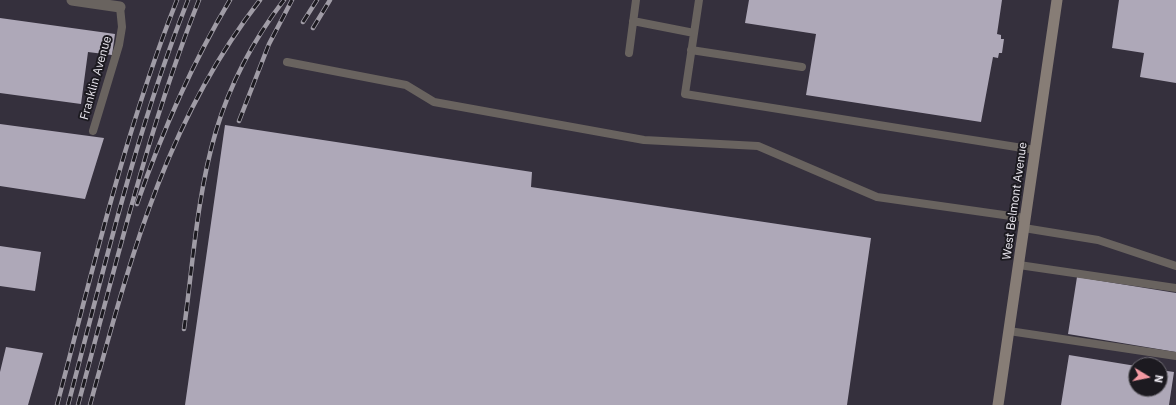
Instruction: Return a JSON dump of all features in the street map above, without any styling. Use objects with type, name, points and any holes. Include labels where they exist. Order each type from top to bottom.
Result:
[{"type":"main road","name":"West Belmont Avenue","points":[[998,405],[1057,0]]},
{"type":"street","points":[[72,0],[120,7]]},
{"type":"lane","points":[[629,53],[636,0]]},
{"type":"lane","points":[[699,0],[685,94],[1035,150]]},
{"type":"lane","name":"Franklin Avenue","points":[[93,131],[119,45],[122,27],[120,7]]},
{"type":"lane","points":[[633,21],[694,33]]},
{"type":"lane","points":[[692,50],[802,67]]},
{"type":"lane","points":[[287,62],[406,85],[434,102],[644,140],[758,146],[877,197],[1025,223],[1098,240],[1176,266]]},
{"type":"lane","points":[[1019,265],[1176,288]]},
{"type":"lane","points":[[1009,331],[1176,356]]},
{"type":"building","points":[[749,0],[1002,0],[997,34],[1001,35],[1001,39],[1004,39],[1002,53],[999,53],[998,58],[993,57],[981,122],[806,95],[816,34],[745,23]]},
{"type":"building","points":[[1119,0],[1176,0],[1176,83],[1140,77],[1144,53],[1112,48]]},
{"type":"building","points":[[0,18],[115,34],[112,55],[88,52],[81,104],[0,93]]},
{"type":"building","points":[[0,124],[104,138],[85,199],[0,186]]},
{"type":"building","points":[[225,125],[532,172],[531,187],[871,238],[847,405],[185,405]]},
{"type":"building","points":[[0,246],[41,252],[35,291],[0,286]]},
{"type":"building","points":[[1077,277],[1176,293],[1176,352],[1068,334]]},
{"type":"building","points":[[6,347],[43,353],[28,405],[0,405],[0,372]]},
{"type":"building","points":[[1069,355],[1128,365],[1128,397],[1168,397],[1168,371],[1174,372],[1169,405],[1061,405]]},
{"type":"railway","points":[[57,405],[97,252],[141,99],[177,0]]},
{"type":"railway","points":[[68,405],[108,252],[152,99],[188,0]]},
{"type":"railway","points":[[78,405],[133,201],[163,99],[199,0]]},
{"type":"railway","points":[[137,204],[178,99],[216,24],[230,0]]},
{"type":"railway","points":[[90,405],[136,245],[154,194],[175,144],[199,94],[227,46],[260,0]]},
{"type":"railway","points":[[184,329],[200,204],[204,180],[216,131],[228,96],[244,62],[263,30],[284,0]]},
{"type":"railway","points":[[239,121],[269,44],[292,0]]},
{"type":"railway","points":[[303,22],[317,0]]},
{"type":"railway","points":[[313,28],[330,0]]}]
